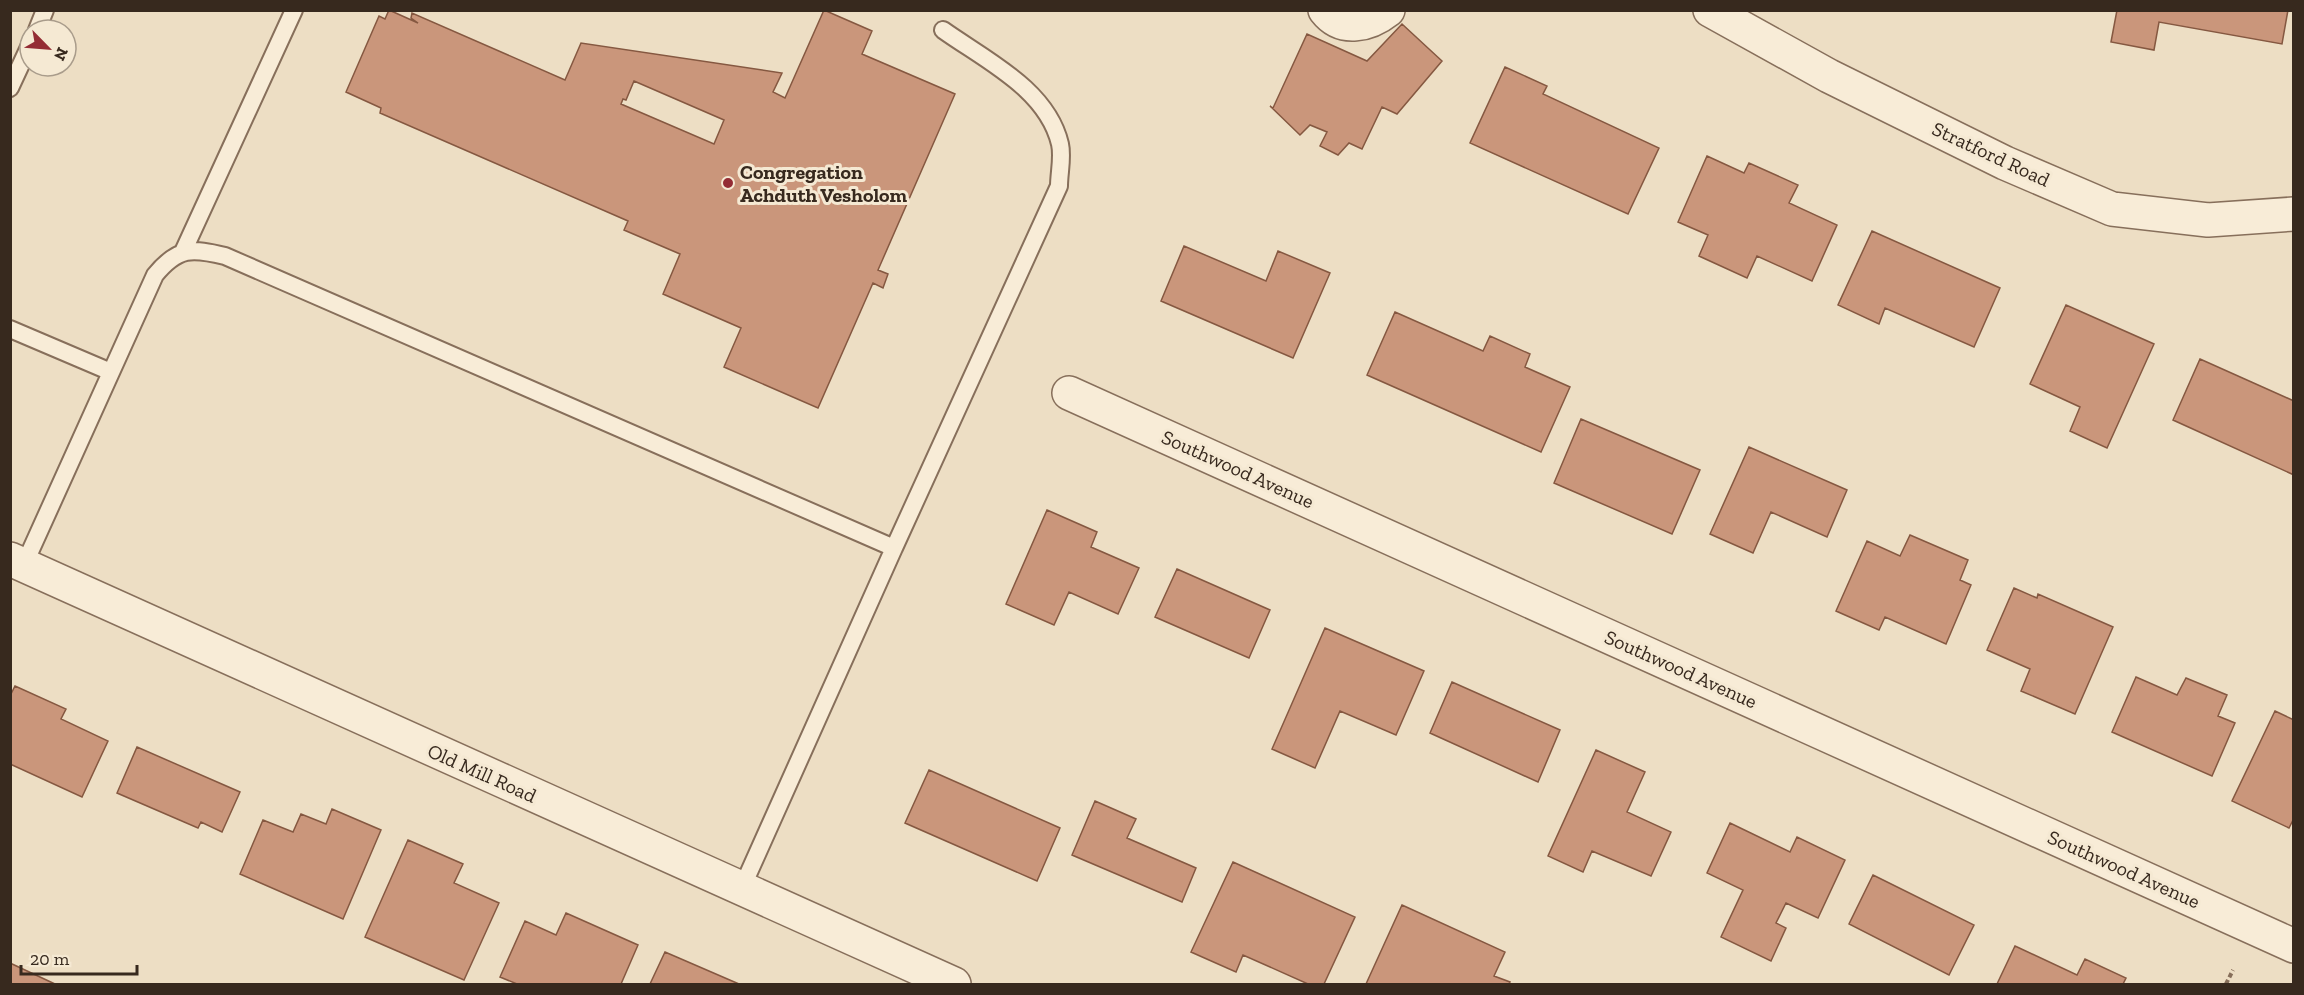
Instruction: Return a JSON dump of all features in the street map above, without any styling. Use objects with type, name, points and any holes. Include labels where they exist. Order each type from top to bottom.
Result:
[{"type":"street","points":[[1324,10],[1342,23],[1359,25],[1375,20],[1388,10]]},
{"type":"street","name":"Stratford Road","points":[[1710,10],[1839,81],[2005,163],[2112,208],[2208,220],[2294,214]]},
{"type":"street","name":"Southwood Avenue","points":[[1069,393],[2294,946]]},
{"type":"street","name":"Old Mill Road","points":[[17,562],[954,984]]},
{"type":"lane","points":[[183,252],[294,10]]},
{"type":"lane","points":[[741,890],[1059,186],[1060,145],[1045,110],[1018,82],[943,30]]},
{"type":"lane","points":[[10,88],[18,71]]},
{"type":"lane","points":[[17,562],[111,372],[155,275],[167,261],[183,252],[201,250],[225,256],[894,548]]},
{"type":"lane","points":[[10,329],[111,372]]},
{"type":"path","points":[[2226,984],[2233,970]]},
{"type":"building","name":"Congregation Achduth Vesholom","points":[[389,10],[418,23],[411,18],[412,13],[565,80],[581,43],[782,73],[773,92],[785,98],[824,10],[872,31],[862,54],[955,94],[878,270],[888,274],[883,288],[873,283],[818,408],[724,367],[741,328],[663,294],[680,254],[624,230],[628,221],[380,113],[381,108],[346,92],[379,16],[385,19]],"holes":[[[634,81],[724,120],[714,144],[621,104],[623,99],[626,100]]]},
{"type":"building","points":[[2117,10],[2288,10],[2282,44],[2159,22],[2154,50],[2111,42]]},
{"type":"building","points":[[1402,24],[1442,61],[1397,114],[1382,107],[1362,149],[1349,143],[1338,155],[1320,146],[1327,132],[1310,125],[1300,135],[1270,106],[1273,108],[1307,34],[1367,61]]},
{"type":"building","points":[[1505,67],[1547,86],[1543,94],[1659,148],[1628,214],[1470,143]]},
{"type":"building","points":[[1707,156],[1744,173],[1749,163],[1798,185],[1789,203],[1837,225],[1812,281],[1757,256],[1747,278],[1699,256],[1708,235],[1678,222]]},
{"type":"building","points":[[1872,231],[2000,288],[1974,347],[1885,308],[1879,324],[1838,305]]},
{"type":"building","points":[[1184,246],[1266,281],[1278,251],[1330,273],[1293,358],[1161,301]]},
{"type":"building","points":[[2066,305],[2154,344],[2107,448],[2070,431],[2080,407],[2030,384]]},
{"type":"building","points":[[1395,312],[1483,351],[1490,336],[1530,354],[1525,367],[1570,387],[1541,452],[1367,375]]},
{"type":"building","points":[[2200,359],[2294,401],[2294,475],[2173,420]]},
{"type":"building","points":[[1581,419],[1700,470],[1672,534],[1554,483]]},
{"type":"building","points":[[1749,447],[1847,490],[1827,537],[1771,512],[1753,553],[1710,534]]},
{"type":"building","points":[[1047,510],[1097,532],[1091,547],[1139,568],[1118,614],[1069,592],[1054,625],[1006,604]]},
{"type":"building","points":[[1910,535],[1968,560],[1960,580],[1971,585],[1946,644],[1885,617],[1879,630],[1836,611],[1867,541],[1900,556]]},
{"type":"building","points":[[1177,569],[1270,610],[1249,658],[1155,617]]},
{"type":"building","points":[[2014,588],[2037,598],[2038,594],[2113,627],[2075,714],[2021,691],[2030,669],[1987,650]]},
{"type":"building","points":[[1325,628],[1424,671],[1396,735],[1340,711],[1315,768],[1272,749]]},
{"type":"building","points":[[2136,677],[2177,695],[2186,678],[2227,695],[2218,716],[2235,723],[2212,776],[2112,732]]},
{"type":"building","points":[[1452,682],[1560,730],[1538,782],[1430,733]]},
{"type":"building","points":[[15,686],[66,709],[61,719],[108,741],[82,797],[10,764],[10,696]]},
{"type":"building","points":[[2275,711],[2294,720],[2294,818],[2289,828],[2232,801]]},
{"type":"building","points":[[137,747],[240,792],[222,832],[201,822],[198,828],[117,793]]},
{"type":"building","points":[[1596,750],[1645,772],[1627,812],[1671,832],[1651,876],[1592,851],[1583,872],[1548,856]]},
{"type":"building","points":[[929,770],[1060,828],[1037,881],[905,823]]},
{"type":"building","points":[[1095,801],[1136,819],[1127,838],[1196,868],[1182,902],[1072,855]]},
{"type":"building","points":[[332,809],[381,830],[343,919],[240,874],[263,820],[293,832],[301,814],[326,824]]},
{"type":"building","points":[[1730,823],[1790,852],[1797,837],[1845,860],[1818,918],[1786,903],[1776,923],[1786,928],[1771,961],[1721,937],[1743,890],[1707,873]]},
{"type":"building","points":[[408,840],[463,864],[454,883],[499,903],[464,980],[365,937]]},
{"type":"building","points":[[1233,862],[1355,917],[1324,984],[1308,984],[1243,955],[1236,972],[1191,952]]},
{"type":"building","points":[[1873,875],[1974,925],[1949,975],[1849,924]]},
{"type":"building","points":[[1402,905],[1505,952],[1494,976],[1510,982],[1509,984],[1366,984]]},
{"type":"building","points":[[566,913],[638,945],[621,984],[517,984],[500,977],[525,921],[556,935]]},
{"type":"building","points":[[2015,946],[2077,975],[2085,959],[2126,978],[2123,984],[1997,984]]},
{"type":"building","points":[[665,952],[739,984],[650,984]]},
{"type":"building","points":[[10,963],[55,984],[10,984]]},
{"type":"place","name":"Congregation Achduth Vesholom","points":[[728,183]]}]
